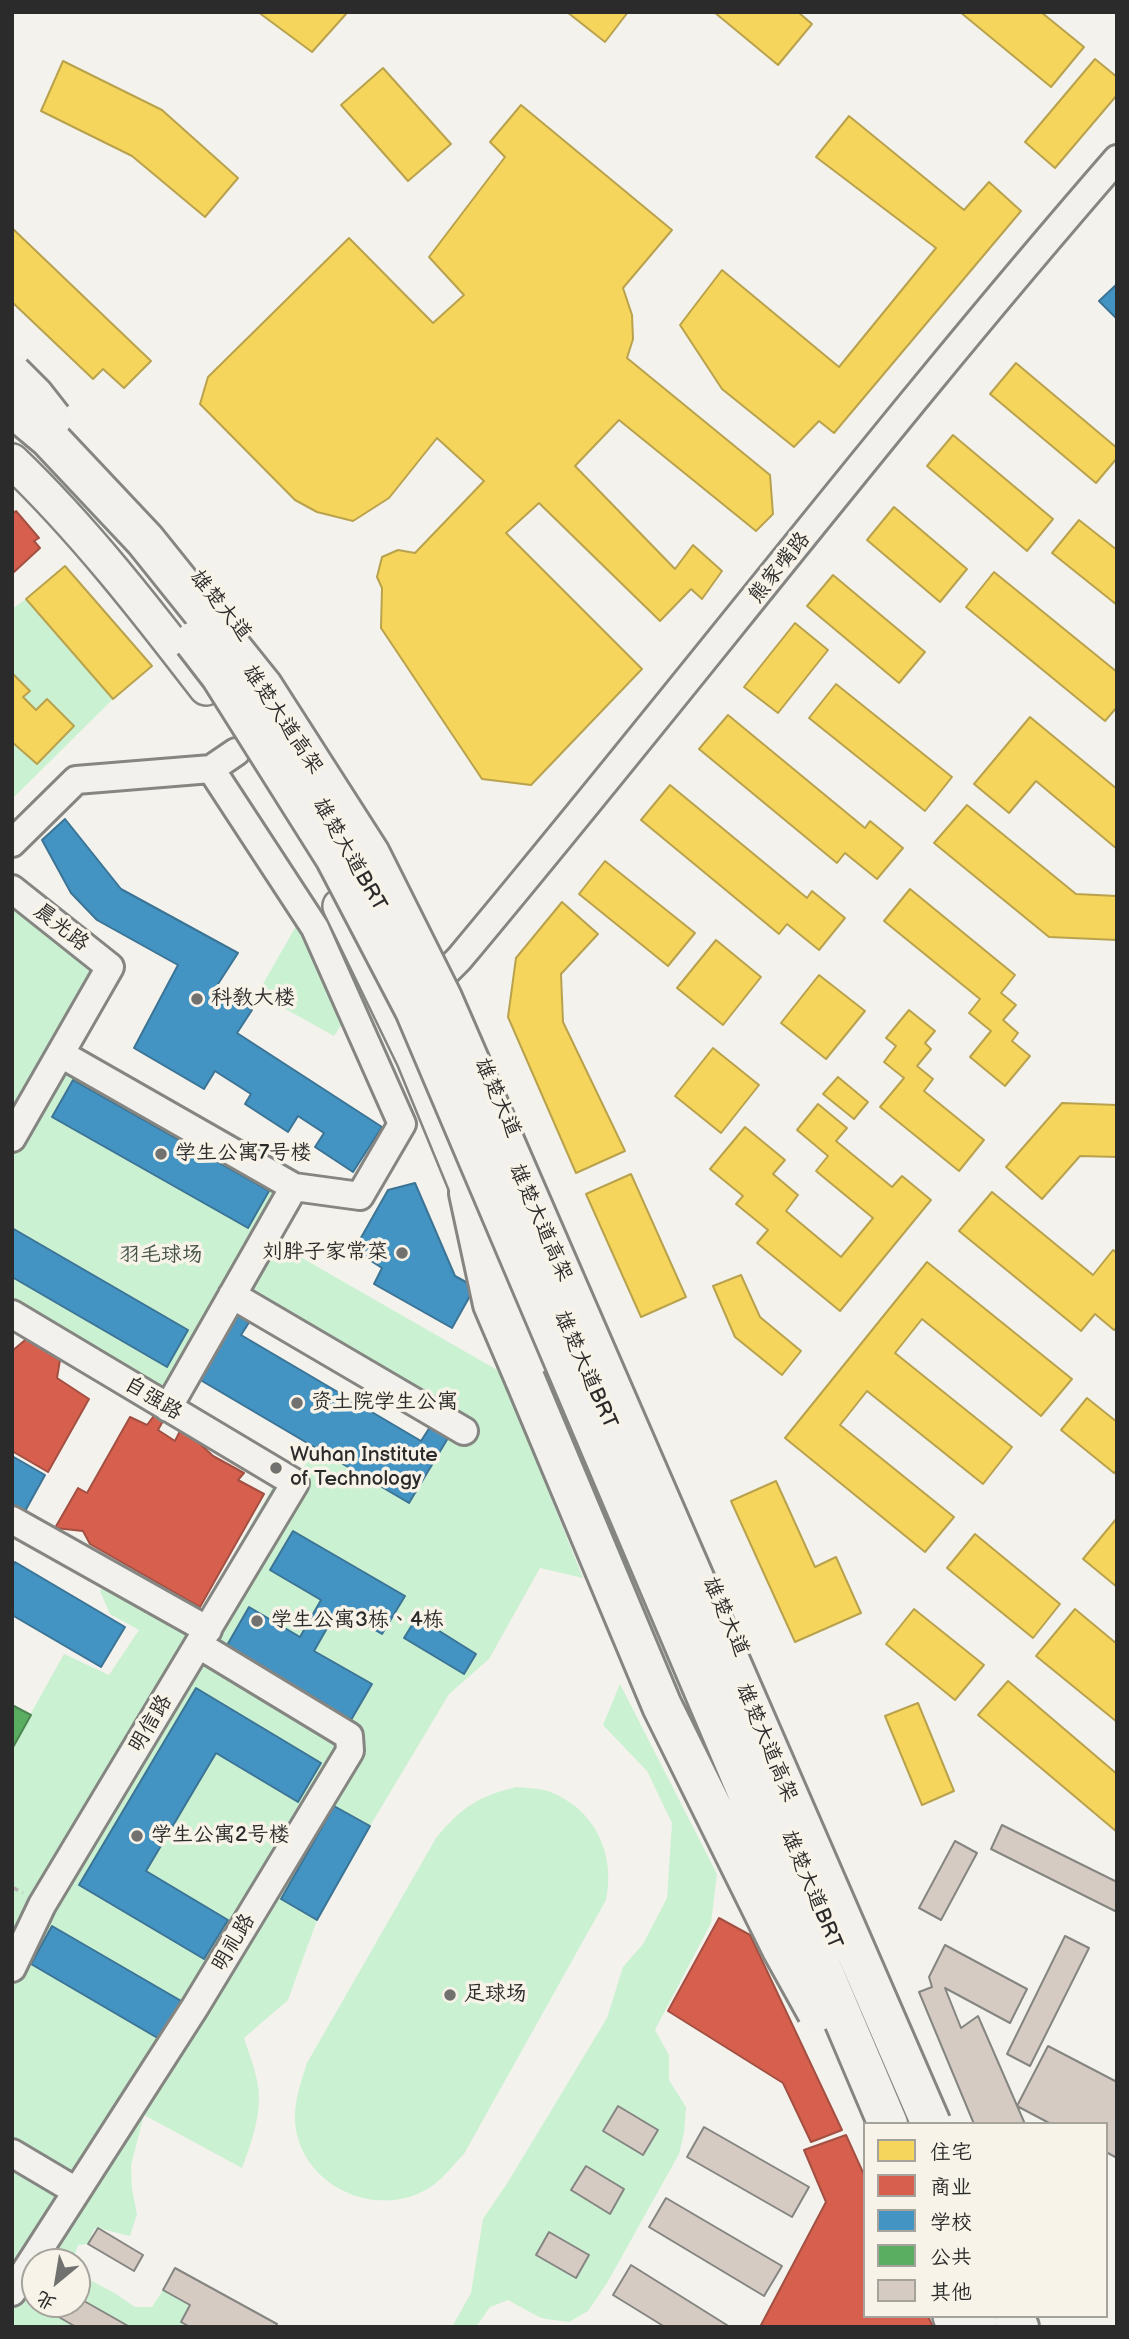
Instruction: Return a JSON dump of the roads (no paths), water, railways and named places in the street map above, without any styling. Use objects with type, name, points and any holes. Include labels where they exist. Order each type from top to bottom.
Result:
[{"type":"highway","points":[[12,374],[34,396],[145,540]]},
{"type":"highway","name":"雄楚大道高架","points":[[12,407],[50,438],[145,540],[263,687],[370,854],[459,1037],[931,2122]]},
{"type":"highway","name":"雄楚大道高架","points":[[12,440],[43,467],[147,580],[221,676],[335,857],[409,999],[887,2122]]},
{"type":"highway","points":[[469,1193],[493,1304],[662,1706],[782,1949],[879,2122]]},
{"type":"main road","name":"雄楚大道","points":[[12,387],[138,505],[244,633],[342,779],[425,935],[950,2122]]},
{"type":"main road","points":[[12,461],[35,483],[148,612],[219,704],[293,819],[376,977],[414,1059],[469,1193],[637,1567],[693,1708],[868,2122]]},
{"type":"main road","points":[[267,775],[260,756],[266,735],[279,728],[298,728],[318,744]]},
{"type":"street","name":"熊家嘴路","points":[[443,975],[460,959],[581,814],[1011,281],[1117,159]]},
{"type":"street","name":"雄楚大道BRT","points":[[12,426],[131,541],[233,669],[275,730],[349,849],[414,970],[466,1085],[533,1253],[911,2122]]},
{"type":"street","points":[[12,844],[76,780],[211,769],[236,752]]},
{"type":"street","points":[[12,1138],[61,1054],[294,1187],[360,1196],[402,1124],[314,928],[211,769]]},
{"type":"street","name":"晨光路","points":[[12,890],[110,967],[61,1054]]},
{"type":"street","points":[[168,1408],[294,1187]]},
{"type":"street","points":[[232,1295],[464,1431]]},
{"type":"street","name":"自强路","points":[[12,1314],[295,1483]]},
{"type":"street","name":"明信路","points":[[12,1968],[42,1905],[295,1483]]},
{"type":"street","points":[[12,1520],[203,1638]]},
{"type":"street","name":"明礼路","points":[[12,2292],[195,2007],[350,1751],[349,1736],[203,1638]]},
{"type":"street","points":[[12,2153],[76,2191]]},
{"type":"place","name":"科教大楼","points":[[197,999]]},
{"type":"place","name":"学生公寓7号楼","points":[[161,1154]]},
{"type":"place","name":"刘胖子家常菜","points":[[402,1253]]},
{"type":"place","name":"资土院学生公寓","points":[[297,1403]]},
{"type":"place","name":"Wuhan Institute of Technology","points":[[276,1468]]},
{"type":"place","name":"学生公寓3栋、4栋","points":[[257,1621]]},
{"type":"place","name":"学生公寓2号楼","points":[[137,1836]]},
{"type":"place","name":"足球场","points":[[450,1995]]},
{"type":"park label","name":"羽毛球场","points":[[161,1256]]}]
